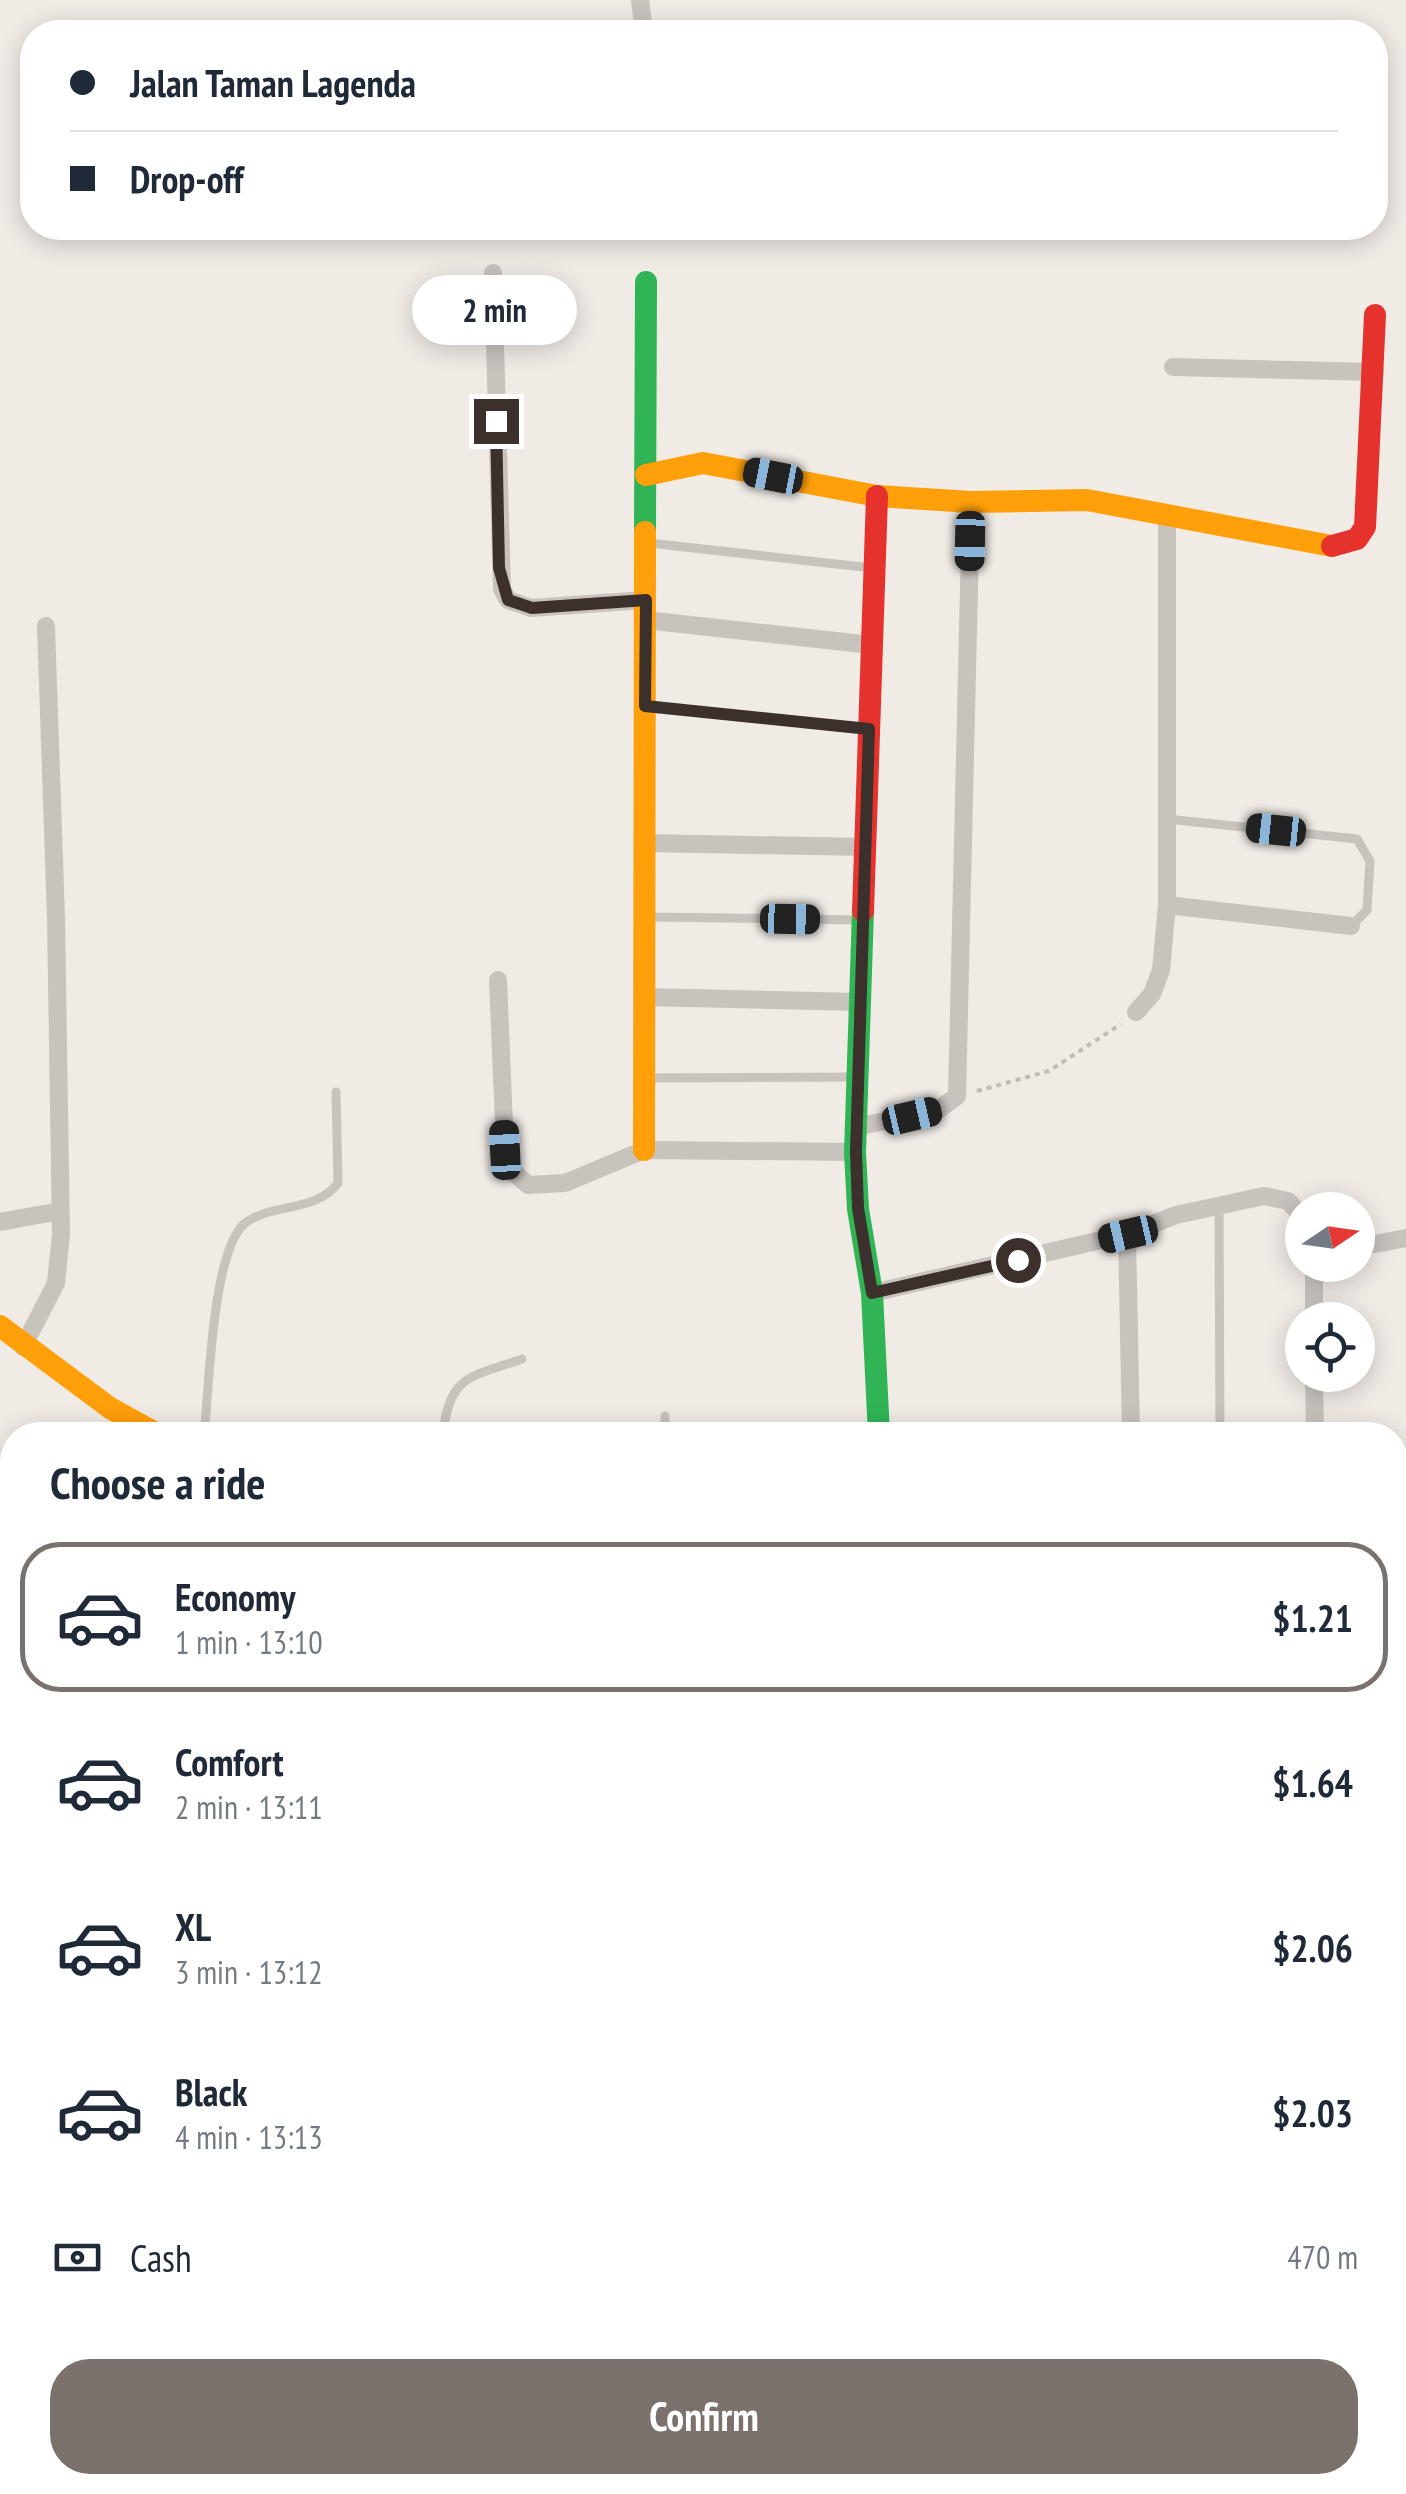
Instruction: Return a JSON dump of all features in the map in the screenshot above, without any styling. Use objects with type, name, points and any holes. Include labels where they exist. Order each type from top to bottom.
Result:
[{"type":"street","points":[[493,273],[502,590],[508,600],[532,608],[646,610],[872,645]]},
{"type":"street","points":[[644,1150],[646,282]]},
{"type":"street","points":[[646,475],[703,463],[877,496],[970,502],[1072,499],[1328,547],[1357,538],[1365,527],[1375,314]]},
{"type":"street","points":[[1173,367],[1375,372]]},
{"type":"street","points":[[877,496],[856,1152],[858,1208],[872,1293],[878,1422]]},
{"type":"street","points":[[856,1127],[938,1110],[957,1096],[970,502]]},
{"type":"street","points":[[1136,1012],[1152,994],[1161,970],[1167,905],[1167,514]]},
{"type":"street","points":[[23,1347],[56,1283],[60,1211],[46,626]]},
{"type":"street","points":[[644,843],[866,847]]},
{"type":"street","points":[[1167,905],[1350,926]]},
{"type":"street","points":[[498,980],[505,1150],[518,1179],[528,1185],[565,1183],[644,1150],[856,1152]]},
{"type":"street","points":[[644,997],[860,1002]]},
{"type":"street","points":[[872,1293],[1128,1234],[1176,1215],[1278,1197],[1285,1203]]},
{"type":"street","points":[[0,1222],[60,1211]]},
{"type":"street","points":[[1128,1234],[1130,1422]]},
{"type":"street","points":[[1375,1244],[1406,1238]]},
{"type":"street","points":[[0,1326],[23,1347],[135,1422]]},
{"type":"street","points":[[1314,1392],[1314,1422]]},
{"type":"lane","points":[[646,543],[874,568]]},
{"type":"lane","points":[[645,706],[869,729]]},
{"type":"lane","points":[[1167,819],[1357,839],[1370,861],[1367,910],[1364,918],[1350,926]]},
{"type":"lane","points":[[644,916],[863,920]]},
{"type":"lane","points":[[644,1078],[858,1077]]},
{"type":"lane","points":[[206,1422],[228,1251],[250,1219],[312,1202],[338,1183],[336,1092]]},
{"type":"lane","points":[[1219,1206],[1220,1422]]},
{"type":"lane","points":[[445,1422],[446,1406],[462,1381],[522,1359]]},
{"type":"lane","points":[[665,1422],[666,1416]]},
{"type":"path","points":[[957,1096],[1049,1070],[1090,1047],[1136,1012]]},
{"type":"traffic: fast","points":[[645,532],[646,282]]},
{"type":"traffic: fast","points":[[863,911],[855,1152],[858,1209],[872,1293],[878,1422]]},
{"type":"traffic: slow","points":[[646,475],[703,463],[877,496],[971,502],[1087,500],[1332,546]]},
{"type":"traffic: slow","points":[[644,1150],[645,532]]},
{"type":"traffic: slow","points":[[0,1326],[110,1408],[135,1422]]},
{"type":"traffic: jam","points":[[1332,546],[1357,539],[1365,527],[1375,315]]},
{"type":"traffic: jam","points":[[863,911],[877,496]]},
{"type":"route","points":[[496,421],[499,568],[502,590],[508,600],[532,608],[646,600],[645,706],[869,729],[856,1152],[858,1208],[872,1293],[1018,1260]]}]
